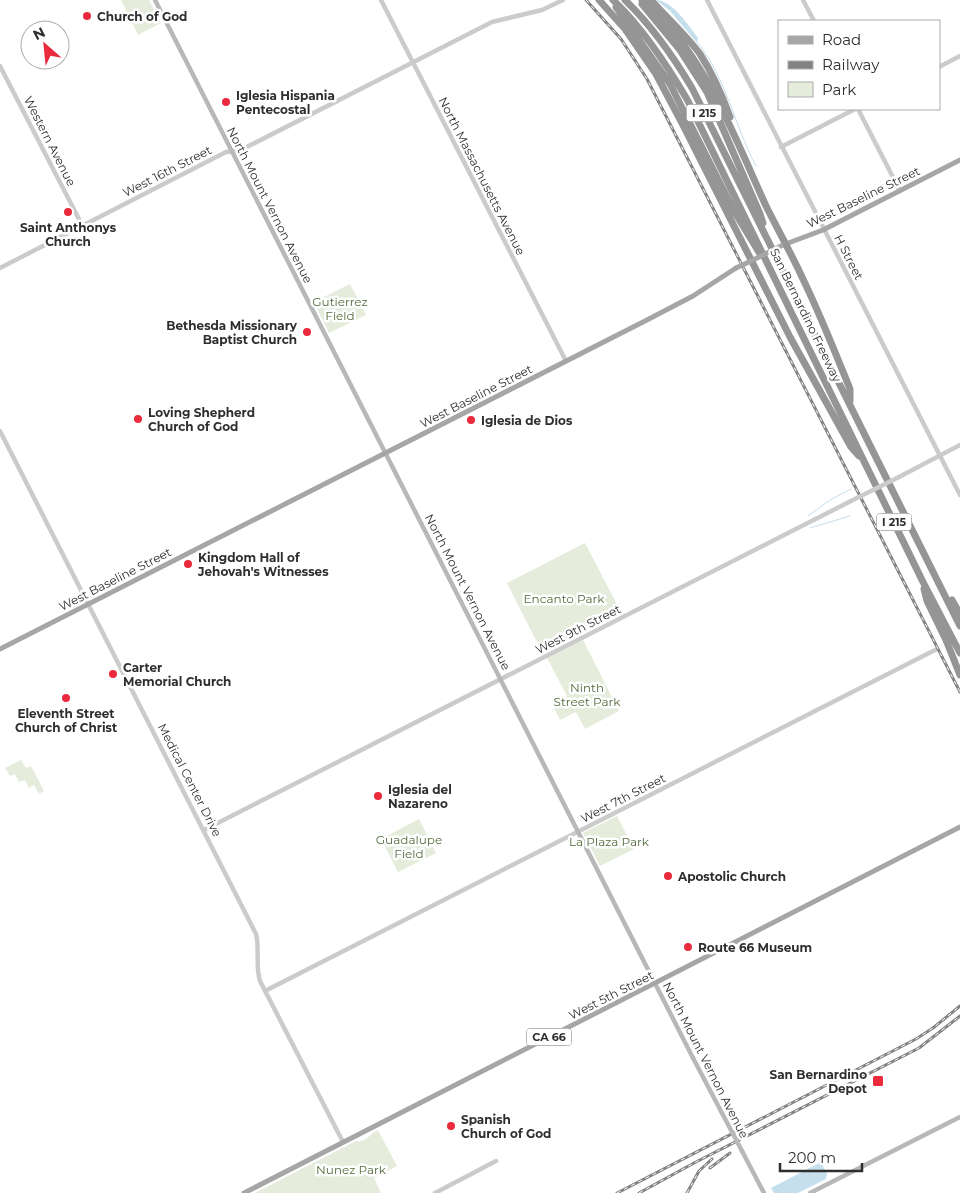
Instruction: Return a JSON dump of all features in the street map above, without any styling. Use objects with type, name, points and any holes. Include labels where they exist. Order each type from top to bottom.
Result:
[{"type":"highway","points":[[599,0],[616,17],[649,64],[683,125],[796,346],[851,446],[866,464]]},
{"type":"highway","points":[[612,0],[659,67],[682,106],[734,211],[787,302]]},
{"type":"highway","name":"San Bernardino Freeway","points":[[612,0],[625,12],[661,58],[688,100],[923,582],[960,653]]},
{"type":"highway","name":"San Bernardino Freeway","points":[[625,0],[653,30],[680,67],[960,626]]},
{"type":"highway","points":[[640,0],[680,50],[707,92],[760,214],[766,238]]},
{"type":"highway","points":[[640,0],[652,8],[683,44],[699,67],[735,136],[783,245],[806,285],[850,389],[850,404]]},
{"type":"highway","points":[[651,0],[689,41],[710,70],[723,97],[736,133],[735,136]]},
{"type":"highway","points":[[659,67],[683,125]]},
{"type":"highway","points":[[923,582],[927,601],[960,675]]},
{"type":"highway","points":[[941,586],[954,602],[960,614]]},
{"type":"main road","name":"North Mount Vernon Avenue","points":[[155,0],[693,1058],[764,1193]]},
{"type":"main road","name":"West Baseline Street","points":[[0,649],[693,296],[736,268],[783,245],[824,230],[960,160]]},
{"type":"main road","name":"West 5th Street","points":[[244,1193],[960,827]]},
{"type":"main road","points":[[810,1193],[960,1117]]},
{"type":"street","name":"North Massachusetts Avenue","points":[[381,0],[566,361]]},
{"type":"street","name":"H Street","points":[[707,0],[960,495]]},
{"type":"street","points":[[803,0],[813,20]]},
{"type":"street","name":"West 16th Street","points":[[0,268],[226,152],[239,151],[492,22],[535,12],[560,1]]},
{"type":"street","points":[[940,66],[960,56]]},
{"type":"street","name":"Western Avenue","points":[[0,66],[82,226]]},
{"type":"street","points":[[781,147],[855,110]]},
{"type":"street","points":[[858,110],[900,190]]},
{"type":"street","name":"Medical Center Drive","points":[[0,431],[90,604],[256,934],[259,948],[258,974],[343,1142]]},
{"type":"street","name":"West 9th Street","points":[[204,830],[960,445]]},
{"type":"street","name":"West 7th Street","points":[[266,991],[935,650]]},
{"type":"street","points":[[435,1193],[496,1161]]},
{"type":"green space","points":[[121,0],[149,0],[161,23],[138,35]]},
{"type":"green space","name":"Gutierrez Field","points":[[350,284],[366,315],[329,333],[314,302]]},
{"type":"green space","name":"Encanto Park","points":[[585,543],[621,612],[542,652],[507,583]]},
{"type":"green space","name":"Ninth Street Park","points":[[583,640],[619,711],[585,729],[576,712],[560,720],[552,704],[567,696],[547,658]]},
{"type":"green space","points":[[21,760],[26,768],[31,766],[44,791],[39,794],[34,785],[29,788],[25,780],[19,782],[15,774],[10,776],[5,768]]},
{"type":"green space","name":"La Plaza Park","points":[[617,816],[634,849],[600,866],[583,833]]},
{"type":"green space","name":"Guadalupe Field","points":[[419,819],[436,853],[398,872],[381,839]]},
{"type":"green space","name":"Nunez Park","points":[[378,1130],[397,1166],[374,1178],[381,1193],[255,1193],[356,1141],[365,1139]]},
{"type":"water","points":[[656,0],[668,4],[680,15],[698,38],[697,43],[670,11]]},
{"type":"water","points":[[821,1162],[827,1174],[826,1179],[798,1193],[774,1193],[771,1188]]},
{"type":"waterway","points":[[697,42],[716,71],[756,166]]},
{"type":"waterway","points":[[808,516],[830,500],[851,489]]},
{"type":"waterway","points":[[810,528],[850,516]]},
{"type":"railway","points":[[586,0],[621,39],[647,79],[960,692]]},
{"type":"railway","points":[[617,1193],[916,1039],[960,1006]]},
{"type":"railway","points":[[639,1193],[919,1048],[960,1016]]},
{"type":"railway","points":[[710,1168],[730,1153]]},
{"type":"railway","points":[[687,1193],[699,1171],[712,1159]]},
{"type":"place","name":"Church of God","points":[[87,16]]},
{"type":"place","name":"Iglesia Hispania Pentecostal","points":[[226,102]]},
{"type":"place","name":"Saint Anthonys Church","points":[[68,212]]},
{"type":"place","name":"Bethesda Missionary Baptist Church","points":[[307,332]]},
{"type":"place","name":"Loving Shepherd Church of God","points":[[138,419]]},
{"type":"place","name":"Iglesia de Dios","points":[[471,420]]},
{"type":"place","name":"Kingdom Hall of Jehovah's Witnesses","points":[[188,564]]},
{"type":"place","name":"Carter Memorial Church","points":[[113,674]]},
{"type":"place","name":"Eleventh Street Church of Christ","points":[[66,698]]},
{"type":"place","name":"Iglesia del Nazareno","points":[[378,796]]},
{"type":"place","name":"Apostolic Church","points":[[668,876]]},
{"type":"place","name":"Route 66 Museum","points":[[688,947]]},
{"type":"place","name":"San Bernardino Depot","points":[[878,1081]]},
{"type":"place","name":"Spanish Church of God","points":[[451,1126]]}]
